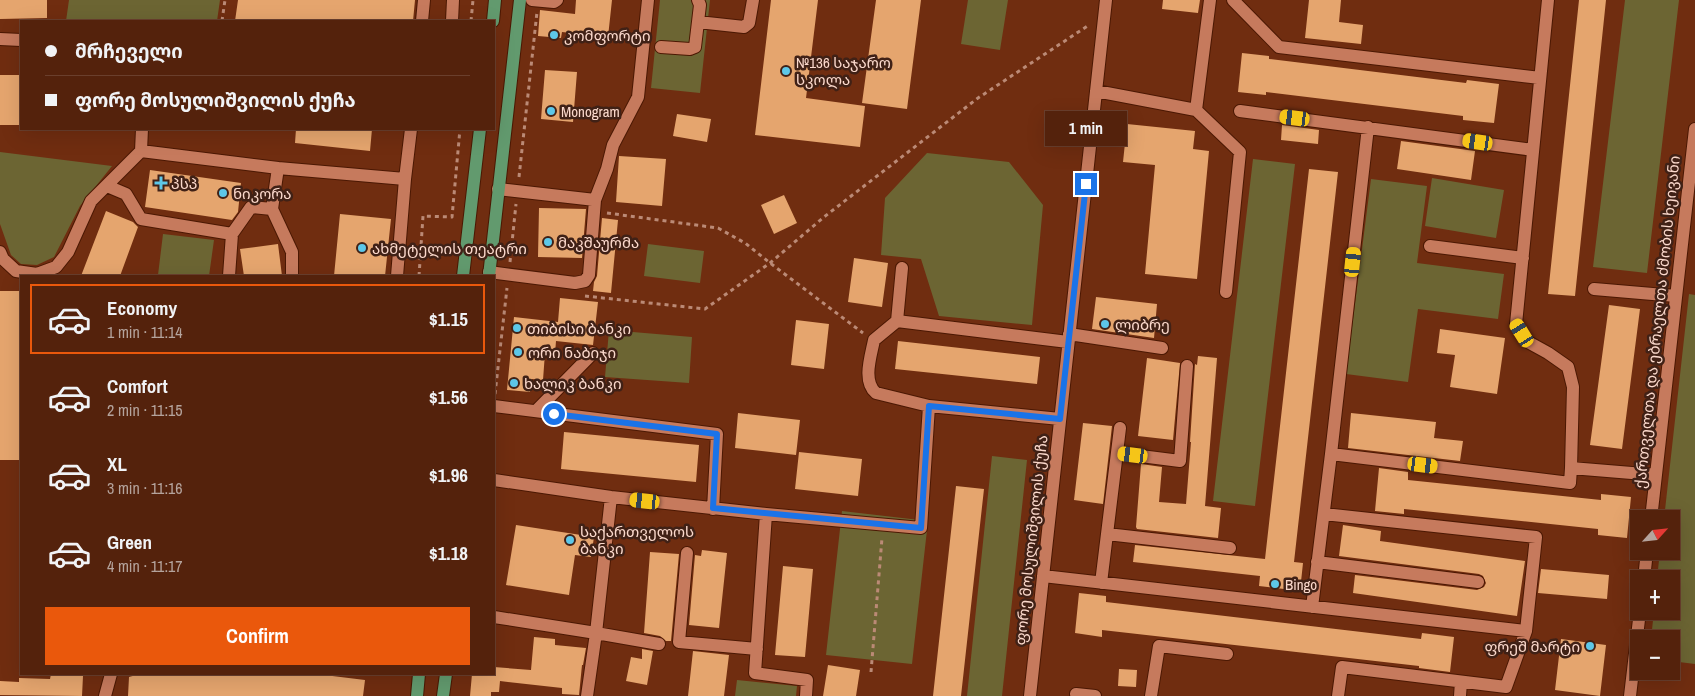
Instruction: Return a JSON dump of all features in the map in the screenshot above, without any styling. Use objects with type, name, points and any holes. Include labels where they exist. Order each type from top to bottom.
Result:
[{"type":"main road","points":[[493,20],[495,0]]},
{"type":"main road","points":[[489,274],[498,189],[500,113],[520,0]]},
{"type":"main road","points":[[463,275],[480,130]]},
{"type":"main road","points":[[417,696],[419,675]]},
{"type":"main road","points":[[443,696],[446,675]]},
{"type":"street","points":[[422,20],[424,0]]},
{"type":"street","points":[[452,20],[453,0]]},
{"type":"street","points":[[532,0],[554,2],[557,0]]},
{"type":"street","points":[[489,274],[581,283],[589,275],[595,206],[613,145],[638,97],[648,0]]},
{"type":"street","points":[[661,47],[690,50],[695,46],[700,5],[698,0]]},
{"type":"street","points":[[698,22],[744,26],[749,23],[753,0]]},
{"type":"street","name":"ფორე მოსულიშვილის ქუჩა","points":[[1030,696],[1106,0]]},
{"type":"street","points":[[1196,110],[1210,0]]},
{"type":"street","points":[[1233,0],[1279,47],[1540,78]]},
{"type":"street","points":[[1331,454],[1570,483],[1573,387],[1568,367],[1528,342],[1516,324],[1548,0]]},
{"type":"street","points":[[0,39],[20,40]]},
{"type":"street","points":[[1096,91],[1196,110],[1240,152],[1226,292]]},
{"type":"street","points":[[1240,111],[1533,150]]},
{"type":"street","points":[[1312,607],[1368,127]]},
{"type":"street","name":"ქართველთა და ებრაელთა ძმობის ხეივანი","points":[[1652,510],[1695,129]]},
{"type":"street","points":[[43,275],[56,267],[68,252],[92,201],[141,151],[142,130]]},
{"type":"street","points":[[397,275],[411,130]]},
{"type":"street","points":[[141,151],[278,168],[405,179]]},
{"type":"street","points":[[278,168],[272,209],[292,252],[292,275]]},
{"type":"street","points":[[107,186],[126,194],[140,219],[232,234]]},
{"type":"street","points":[[498,189],[595,206]]},
{"type":"street","points":[[228,275],[232,234],[251,206],[272,209]]},
{"type":"street","points":[[1430,246],[1523,258]]},
{"type":"street","points":[[1,258],[16,271],[36,275]]},
{"type":"street","points":[[902,268],[897,321],[874,340],[868,380],[871,389],[876,393],[929,406],[1060,419]]},
{"type":"street","points":[[1594,289],[1676,296]]},
{"type":"street","points":[[897,321],[1162,348]]},
{"type":"street","points":[[536,411],[593,353]]},
{"type":"street","points":[[1117,453],[1180,461],[1187,366]]},
{"type":"street","points":[[495,406],[717,434],[713,508]]},
{"type":"street","points":[[495,480],[611,497],[921,528],[929,406]]},
{"type":"street","points":[[1102,583],[1120,428]]},
{"type":"street","points":[[1571,468],[1656,476]]},
{"type":"street","points":[[587,696],[611,497]]},
{"type":"street","points":[[766,514],[755,673],[807,680],[806,696]]},
{"type":"street","points":[[1324,514],[1536,536],[1526,631],[1506,687],[1342,667],[1338,696]]},
{"type":"street","points":[[1107,534],[1230,548]]},
{"type":"street","points":[[687,553],[679,642],[757,649]]},
{"type":"street","points":[[1317,562],[1478,582]]},
{"type":"street","points":[[1043,576],[1526,631]]},
{"type":"street","points":[[495,617],[659,644]]},
{"type":"street","points":[[1630,696],[1639,620]]},
{"type":"street","points":[[1152,696],[1159,646],[1227,654]]},
{"type":"street","points":[[105,696],[111,675]]},
{"type":"street","points":[[1460,696],[1461,682]]},
{"type":"street","points":[[1076,694],[1095,696]]},
{"type":"path","points":[[222,20],[225,0]]},
{"type":"path","points":[[471,20],[473,0]]},
{"type":"path","points":[[576,295],[704,309],[770,263],[824,217],[978,98],[1058,44],[1104,16]]},
{"type":"path","points":[[419,275],[423,216],[452,218],[460,130]]},
{"type":"path","points":[[595,206],[718,228],[745,242],[770,263],[874,340]]},
{"type":"path","points":[[870,672],[883,525]]},
{"type":"shaded area","points":[[69,0],[220,0],[217,20],[66,20]]},
{"type":"shaded area","points":[[660,0],[710,0],[700,93],[651,88]]},
{"type":"shaded area","points":[[968,0],[1008,0],[1000,50],[961,44]]},
{"type":"shaded area","points":[[1625,0],[1679,0],[1647,273],[1593,267]]},
{"type":"shaded area","points":[[0,152],[112,166],[80,206],[54,257],[37,265],[21,264],[11,255],[0,224]]},
{"type":"shaded area","points":[[927,153],[1009,162],[1043,205],[1032,325],[939,316],[921,259],[881,255],[885,198]]},
{"type":"shaded area","points":[[1253,159],[1295,164],[1255,506],[1213,501]]},
{"type":"shaded area","points":[[1432,178],[1504,190],[1496,238],[1425,226]]},
{"type":"shaded area","points":[[1371,179],[1427,186],[1417,263],[1504,274],[1498,319],[1418,309],[1408,382],[1346,374]]},
{"type":"shaded area","points":[[163,234],[214,240],[209,275],[158,275]]},
{"type":"shaded area","points":[[648,244],[704,251],[700,283],[644,276]]},
{"type":"shaded area","points":[[1689,294],[1695,295],[1695,664],[1680,662],[1680,630],[1652,630],[1653,620],[1680,620],[1680,570],[1658,570],[1659,560],[1680,560],[1680,510],[1665,510]]},
{"type":"shaded area","points":[[609,330],[692,337],[689,383],[605,377]]},
{"type":"shaded area","points":[[992,456],[1027,460],[1002,696],[967,696]]},
{"type":"shaded area","points":[[842,511],[928,521],[912,664],[826,655]]},
{"type":"shaded area","points":[[737,680],[797,686],[796,696],[735,696]]},
{"type":"building","points":[[0,0],[47,0],[47,18],[0,19]]},
{"type":"building","points":[[238,0],[415,0],[413,20],[235,20]]},
{"type":"building","points":[[576,0],[612,0],[608,37],[562,32],[561,38],[538,36],[540,10],[575,14]]},
{"type":"building","name":"№136 საჯარო სკოლა","points":[[771,0],[818,0],[806,98],[865,106],[860,147],[755,135]]},
{"type":"building","points":[[876,0],[921,0],[907,109],[862,103]]},
{"type":"building","points":[[1163,0],[1200,0],[1198,13],[1162,9]]},
{"type":"building","points":[[1309,0],[1341,0],[1339,22],[1363,25],[1361,44],[1305,38]]},
{"type":"building","points":[[1579,0],[1606,0],[1575,296],[1548,294]]},
{"type":"building","points":[[1242,53],[1269,56],[1269,59],[1466,83],[1467,80],[1499,84],[1494,123],[1463,120],[1463,116],[1266,92],[1266,95],[1238,92]]},
{"type":"building","points":[[545,70],[577,72],[573,122],[541,119]]},
{"type":"building","points":[[0,75],[20,75],[20,125],[0,125]]},
{"type":"building","points":[[677,114],[711,119],[707,142],[673,136]]},
{"type":"building","points":[[1127,124],[1195,131],[1193,149],[1209,151],[1197,279],[1145,274],[1155,165],[1123,162]]},
{"type":"building","points":[[1282,125],[1319,130],[1318,144],[1281,140]]},
{"type":"building","points":[[296,130],[372,130],[370,151],[295,143]]},
{"type":"building","points":[[1401,141],[1475,151],[1471,180],[1397,169]]},
{"type":"building","points":[[619,156],[666,159],[662,206],[616,202]]},
{"type":"building","points":[[1309,169],[1338,172],[1294,562],[1303,563],[1300,591],[1259,586],[1260,576],[1133,562],[1135,545],[1265,559]]},
{"type":"building","points":[[150,170],[241,183],[238,212],[232,220],[145,207]]},
{"type":"building","points":[[784,195],[797,223],[774,234],[761,205]]},
{"type":"building","points":[[539,208],[586,209],[582,258],[538,257]]},
{"type":"building","points":[[106,211],[133,222],[138,227],[120,275],[81,275]]},
{"type":"building","name":"ახმეტელის თეატრი","points":[[340,214],[391,219],[385,275],[334,275]]},
{"type":"building","points":[[602,218],[618,220],[611,293],[593,291],[597,276]]},
{"type":"building","points":[[278,244],[282,275],[244,275],[240,249]]},
{"type":"building","points":[[854,258],[888,263],[882,307],[848,302]]},
{"type":"building","points":[[0,291],[20,291],[20,460],[0,460]]},
{"type":"building","points":[[1096,297],[1157,304],[1154,338],[1092,329]]},
{"type":"building","points":[[560,298],[598,302],[593,345],[556,341],[555,354],[545,353],[543,380],[532,379],[530,392],[507,390],[514,317],[558,322]]},
{"type":"building","points":[[1609,305],[1640,309],[1622,449],[1590,445]]},
{"type":"building","points":[[796,320],[829,324],[824,369],[791,365]]},
{"type":"building","points":[[1440,329],[1505,338],[1497,394],[1450,387],[1455,355],[1437,353]]},
{"type":"building","points":[[898,341],[1040,357],[1037,384],[895,369]]},
{"type":"building","points":[[1198,356],[1217,358],[1205,506],[1221,508],[1218,538],[1137,529],[1141,464],[1162,467],[1159,502],[1186,504],[1195,364],[1197,365]]},
{"type":"building","points":[[1147,358],[1180,363],[1173,440],[1138,436]]},
{"type":"building","points":[[738,413],[800,420],[796,455],[735,448]]},
{"type":"building","points":[[1351,413],[1436,422],[1434,438],[1463,441],[1460,461],[1348,448]]},
{"type":"building","points":[[1083,423],[1112,426],[1103,504],[1074,500]]},
{"type":"building","points":[[564,432],[699,445],[696,482],[561,469]]},
{"type":"building","points":[[799,452],[862,459],[858,496],[795,489]]},
{"type":"building","points":[[1379,468],[1408,472],[1408,480],[1601,500],[1601,494],[1631,497],[1627,538],[1598,535],[1598,529],[1404,509],[1404,514],[1375,511]]},
{"type":"building","points":[[956,486],[984,489],[961,696],[933,696]]},
{"type":"building","points":[[516,525],[594,537],[591,557],[575,555],[569,595],[506,585]]},
{"type":"building","points":[[1343,525],[1381,531],[1380,541],[1525,561],[1517,616],[1353,593],[1355,575],[1477,590],[1484,587],[1486,583],[1483,576],[1479,574],[1339,556]]},
{"type":"building","points":[[702,550],[727,553],[719,628],[689,625],[695,555],[701,556]]},
{"type":"building","points":[[650,552],[679,554],[671,641],[666,641],[660,636],[644,633]]},
{"type":"building","points":[[783,566],[813,569],[805,657],[775,655]]},
{"type":"building","points":[[1541,569],[1609,575],[1607,599],[1538,593]]},
{"type":"building","points":[[1079,593],[1106,596],[1106,602],[1421,639],[1422,633],[1454,637],[1450,672],[1419,668],[1419,666],[1102,630],[1102,637],[1075,633]]},
{"type":"building","points":[[534,637],[555,639],[555,645],[586,648],[579,695],[562,694],[562,688],[500,681],[499,692],[491,692],[491,696],[470,696],[472,675],[495,675],[495,667],[531,670]]},
{"type":"building","points":[[1561,639],[1606,645],[1600,696],[1555,690]]},
{"type":"building","points":[[642,649],[653,651],[647,685],[626,681],[631,657],[642,659]]},
{"type":"building","points":[[693,651],[729,655],[724,696],[688,696]]},
{"type":"building","points":[[828,665],[860,670],[856,696],[823,696]]},
{"type":"building","points":[[1119,669],[1137,670],[1136,687],[1118,686]]},
{"type":"building","points":[[51,675],[83,676],[82,696],[0,695],[0,681],[19,682],[19,678],[50,679]]},
{"type":"building","points":[[136,675],[324,675],[365,680],[363,696],[128,696],[129,677]]},
{"type":"place","name":"კომფორტი","points":[[554,35]]},
{"type":"place","name":"№136 საჯარო სკოლა","points":[[786,71]]},
{"type":"place","name":"Monogram","points":[[551,111]]},
{"type":"place","name":"პსპ","points":[[161,183]]},
{"type":"place","name":"ნიკორა","points":[[223,193]]},
{"type":"place","name":"მაკშაურმა","points":[[548,242]]},
{"type":"place","name":"ახმეტელის თეატრი","points":[[362,248]]},
{"type":"place","name":"ლიბრე","points":[[1105,324]]},
{"type":"place","name":"თიბისი ბანკი","points":[[517,328]]},
{"type":"place","name":"ორი ნაბიჯი","points":[[518,352]]},
{"type":"place","name":"ხალიკ ბანკი","points":[[514,383]]},
{"type":"place","name":"საქართველოს ბანკი","points":[[570,540]]},
{"type":"place","name":"Bingo","points":[[1275,584]]},
{"type":"place","name":"ფრეშ მარტი","points":[[1590,646]]},
{"type":"route","points":[[554,414],[717,434],[713,508],[921,528],[929,406],[1060,419],[1086,184]]}]
